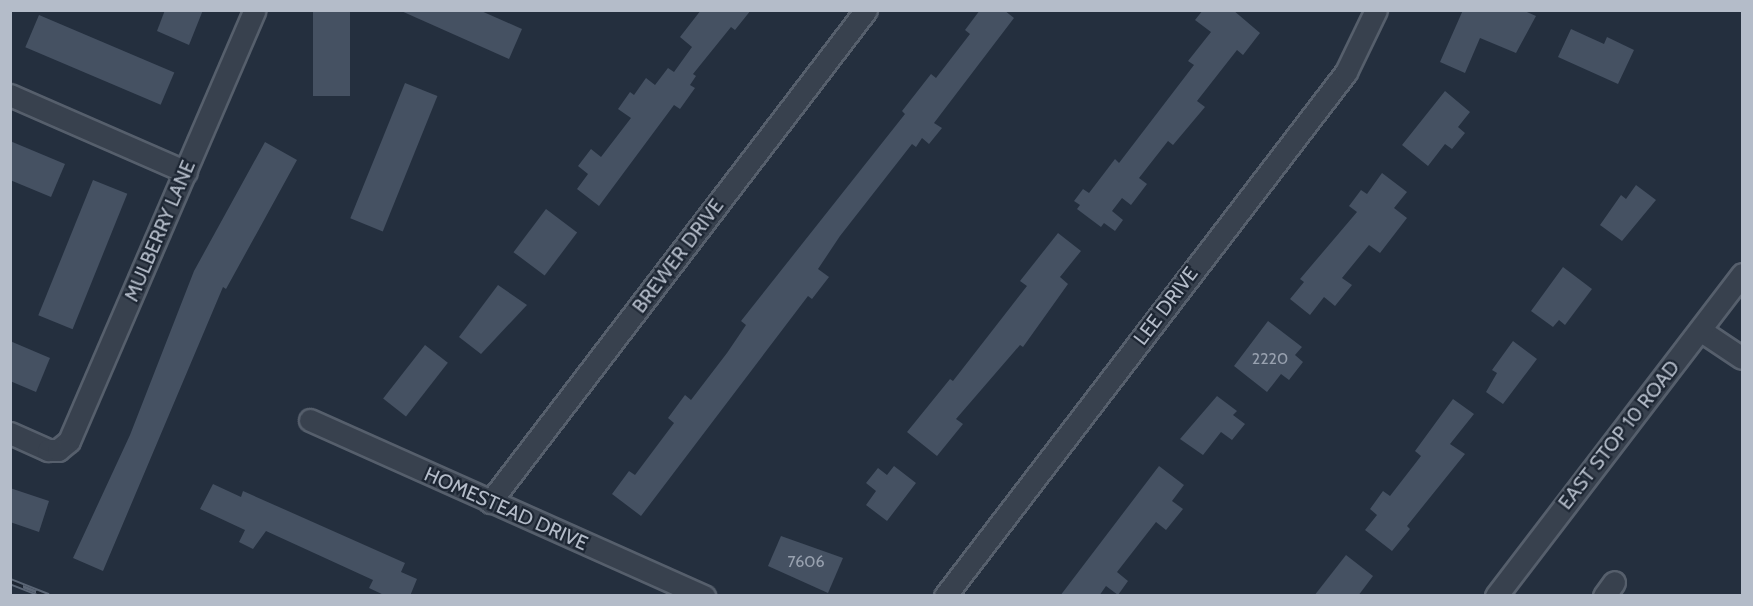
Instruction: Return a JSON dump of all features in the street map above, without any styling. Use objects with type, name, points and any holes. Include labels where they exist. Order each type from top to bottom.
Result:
[{"type":"street","name":"MULBERRY LANE","points":[[10,434],[48,450],[61,449],[69,441],[255,10]]},
{"type":"street","name":"BREWER DRIVE","points":[[490,502],[866,10]]},
{"type":"street","name":"LEE DRIVE","points":[[945,596],[1346,72],[1376,10]]},
{"type":"street","points":[[10,95],[186,172]]},
{"type":"street","name":"EAST STOP 10 ROAD","points":[[1496,596],[1743,274]]},
{"type":"street","points":[[1700,330],[1743,358]]},
{"type":"street","name":"HOMESTEAD DRIVE","points":[[310,420],[704,596]]},
{"type":"building","points":[[165,10],[203,10],[189,45],[157,31]]},
{"type":"building","points":[[313,10],[350,10],[350,96],[313,96]]},
{"type":"building","points":[[399,10],[479,10],[522,29],[509,59]]},
{"type":"building","points":[[701,10],[751,10],[735,30],[731,27],[693,74],[696,76],[690,85],[695,88],[680,109],[674,105],[599,206],[577,189],[588,174],[578,166],[591,149],[601,157],[631,118],[618,109],[630,92],[634,95],[646,78],[655,85],[668,68],[674,72],[692,47],[680,37]]},
{"type":"building","points":[[980,10],[1004,10],[1014,18],[934,123],[942,128],[929,144],[922,138],[916,147],[912,144],[840,236],[818,269],[829,277],[812,299],[808,296],[641,516],[612,494],[629,471],[635,475],[674,423],[668,418],[685,395],[691,400],[746,325],[741,321],[905,114],[902,111],[931,74],[936,78],[970,34],[965,30]]},
{"type":"building","points":[[1203,10],[1233,10],[1260,33],[1243,55],[1237,50],[1197,101],[1205,107],[1173,145],[1168,141],[1139,178],[1147,184],[1131,205],[1122,198],[1112,211],[1123,220],[1115,231],[1104,223],[1101,227],[1077,209],[1080,205],[1074,201],[1083,189],[1089,193],[1115,159],[1119,163],[1194,65],[1188,61],[1211,32],[1195,20]]},
{"type":"building","points":[[1463,10],[1522,10],[1536,16],[1516,53],[1480,38],[1465,73],[1440,62]]},
{"type":"building","points":[[39,15],[174,72],[161,105],[25,47]]},
{"type":"building","points":[[1571,29],[1604,44],[1607,37],[1634,50],[1618,84],[1558,57]]},
{"type":"building","points":[[405,83],[437,96],[383,231],[350,218]]},
{"type":"building","points":[[1445,91],[1470,112],[1458,127],[1465,133],[1452,149],[1445,144],[1428,166],[1402,145]]},
{"type":"building","points":[[10,141],[65,164],[51,197],[10,180]]},
{"type":"building","points":[[265,142],[297,160],[226,289],[223,287],[103,571],[73,558],[130,435],[194,271]]},
{"type":"building","points":[[1382,173],[1407,192],[1394,208],[1407,218],[1380,253],[1369,245],[1342,278],[1352,285],[1335,306],[1324,297],[1310,315],[1290,299],[1304,282],[1300,279],[1357,212],[1349,206],[1361,190],[1367,194]]},
{"type":"building","points":[[93,180],[127,194],[73,329],[38,315]]},
{"type":"building","points":[[1636,185],[1656,200],[1622,241],[1600,225],[1621,195],[1626,199]]},
{"type":"building","points":[[546,209],[577,232],[545,276],[514,252]]},
{"type":"building","points":[[1058,233],[1081,251],[1060,277],[1068,284],[1023,347],[1020,345],[956,419],[963,424],[937,456],[907,432],[950,379],[953,381],[1027,286],[1020,281]]},
{"type":"building","points":[[1563,267],[1592,289],[1565,325],[1559,320],[1553,327],[1531,311]]},
{"type":"building","points":[[498,285],[527,305],[481,354],[459,337]]},
{"type":"building","points":[[1268,321],[1302,347],[1295,355],[1303,362],[1289,380],[1281,374],[1267,392],[1234,366]]},
{"type":"building","points":[[10,341],[50,358],[36,392],[10,381]]},
{"type":"building","points":[[1513,341],[1537,359],[1503,404],[1486,392],[1497,373],[1492,370]]},
{"type":"building","points":[[425,345],[448,363],[406,416],[383,399]]},
{"type":"building","points":[[1217,396],[1237,411],[1233,415],[1245,424],[1232,440],[1221,432],[1203,455],[1180,439]]},
{"type":"building","points":[[1453,399],[1474,414],[1450,444],[1465,454],[1407,526],[1410,529],[1392,551],[1365,530],[1377,515],[1370,509],[1383,491],[1390,496],[1421,456],[1415,451]]},
{"type":"building","points":[[894,466],[916,483],[887,521],[866,505],[876,491],[866,483],[878,468],[887,475]]},
{"type":"building","points":[[1159,466],[1184,485],[1172,501],[1183,509],[1166,530],[1156,522],[1117,572],[1128,581],[1118,595],[1106,586],[1099,596],[1060,596]]},
{"type":"building","points":[[213,484],[241,497],[243,491],[405,563],[401,572],[417,579],[410,596],[386,596],[369,588],[373,580],[266,531],[253,549],[239,542],[245,530],[200,509]]},
{"type":"building","points":[[10,488],[49,501],[39,532],[10,522]]},
{"type":"building","points":[[781,536],[843,558],[828,593],[768,566]]},
{"type":"building","points":[[1346,555],[1373,576],[1358,596],[1314,596]]},
{"type":"railway","points":[[10,581],[48,596]]}]
